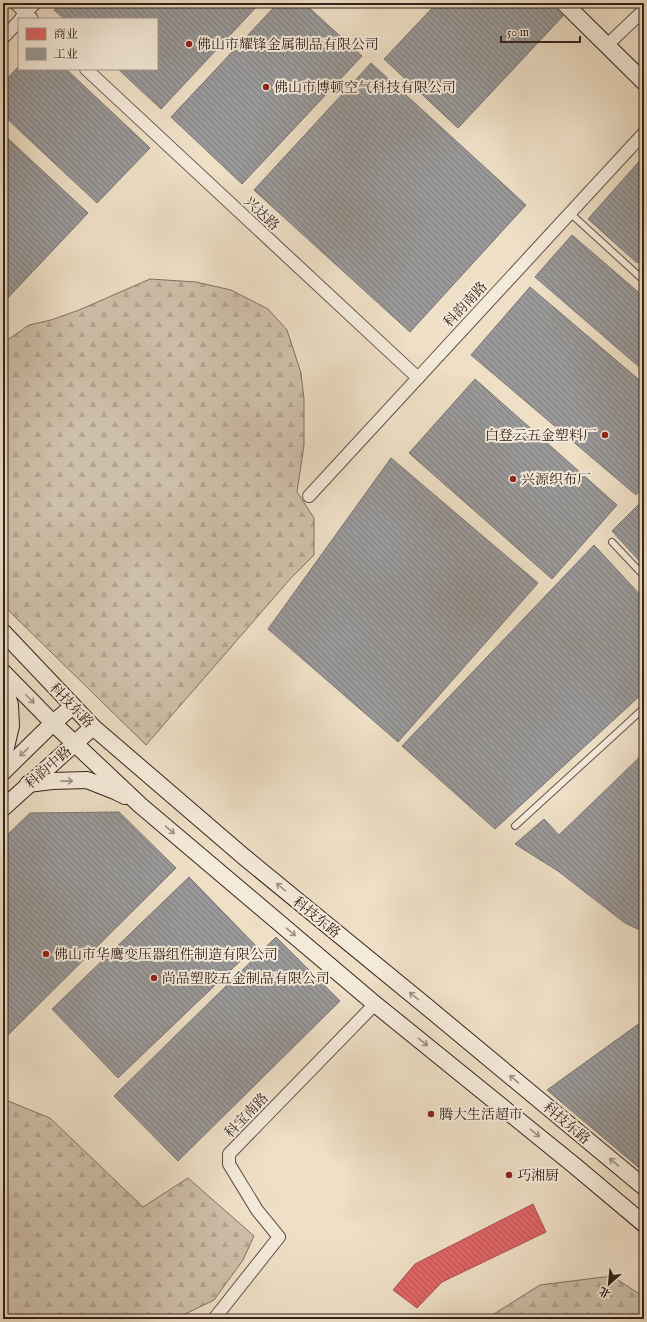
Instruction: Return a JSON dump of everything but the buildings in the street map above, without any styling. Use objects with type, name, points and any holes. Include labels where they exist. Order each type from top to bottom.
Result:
[{"type":"main road","points":[[564,3],[644,82]]},
{"type":"main road","name":"科技东路","points":[[3,632],[93,727],[243,856],[644,1187]]},
{"type":"main road","points":[[3,672],[140,805]]},
{"type":"main road","points":[[3,681],[10,705],[11,726],[3,760]]},
{"type":"main road","points":[[3,772],[73,706]]},
{"type":"main road","name":"科韵中路","points":[[3,808],[93,727]]},
{"type":"main road","points":[[28,784],[52,781],[87,780],[115,791],[140,805]]},
{"type":"main road","name":"科技东路","points":[[140,805],[375,1004],[575,1166],[644,1224]]},
{"type":"street","points":[[15,3],[24,18],[36,3]]},
{"type":"street","points":[[607,45],[644,10]]},
{"type":"street","points":[[3,38],[18,24]]},
{"type":"street","name":"兴达路","points":[[87,70],[418,378]]},
{"type":"street","name":"科韵南路","points":[[309,496],[644,133]]},
{"type":"street","name":"科宝南路","points":[[214,1319],[279,1237],[257,1210],[233,1171],[229,1164],[229,1154],[375,1004]]},
{"type":"lane","points":[[570,213],[644,281]]},
{"type":"lane","points":[[639,276],[644,269]]},
{"type":"lane","points":[[612,542],[644,576]]},
{"type":"lane","points":[[515,826],[644,708]]},
{"type":"green space","points":[[150,279],[196,282],[231,290],[268,309],[287,330],[301,373],[304,399],[304,445],[297,492],[314,518],[314,555],[291,578],[146,745],[3,605],[3,343],[29,325],[51,320],[79,310]]},
{"type":"green space","points":[[3,1099],[50,1118],[143,1207],[188,1178],[254,1236],[243,1260],[214,1300],[175,1319],[3,1319]]},
{"type":"green space","points":[[612,1276],[644,1297],[644,1319],[486,1319],[540,1285]]},
{"type":"place","name":"佛山市耀锋金属制品有限公司","points":[[189,44]]},
{"type":"place","name":"佛山市博顿空气科技有限公司","points":[[266,87]]},
{"type":"place","name":"白登云五金塑料厂","points":[[605,435]]},
{"type":"place","name":"兴源织布厂","points":[[513,479]]},
{"type":"place","name":"佛山市华鹰变压器组件制造有限公司","points":[[46,954]]},
{"type":"place","name":"尚品塑胶五金制品有限公司","points":[[154,978]]},
{"type":"place","name":"腾大生活超市","points":[[431,1114]]},
{"type":"place","name":"巧湘厨","points":[[509,1175]]}]
